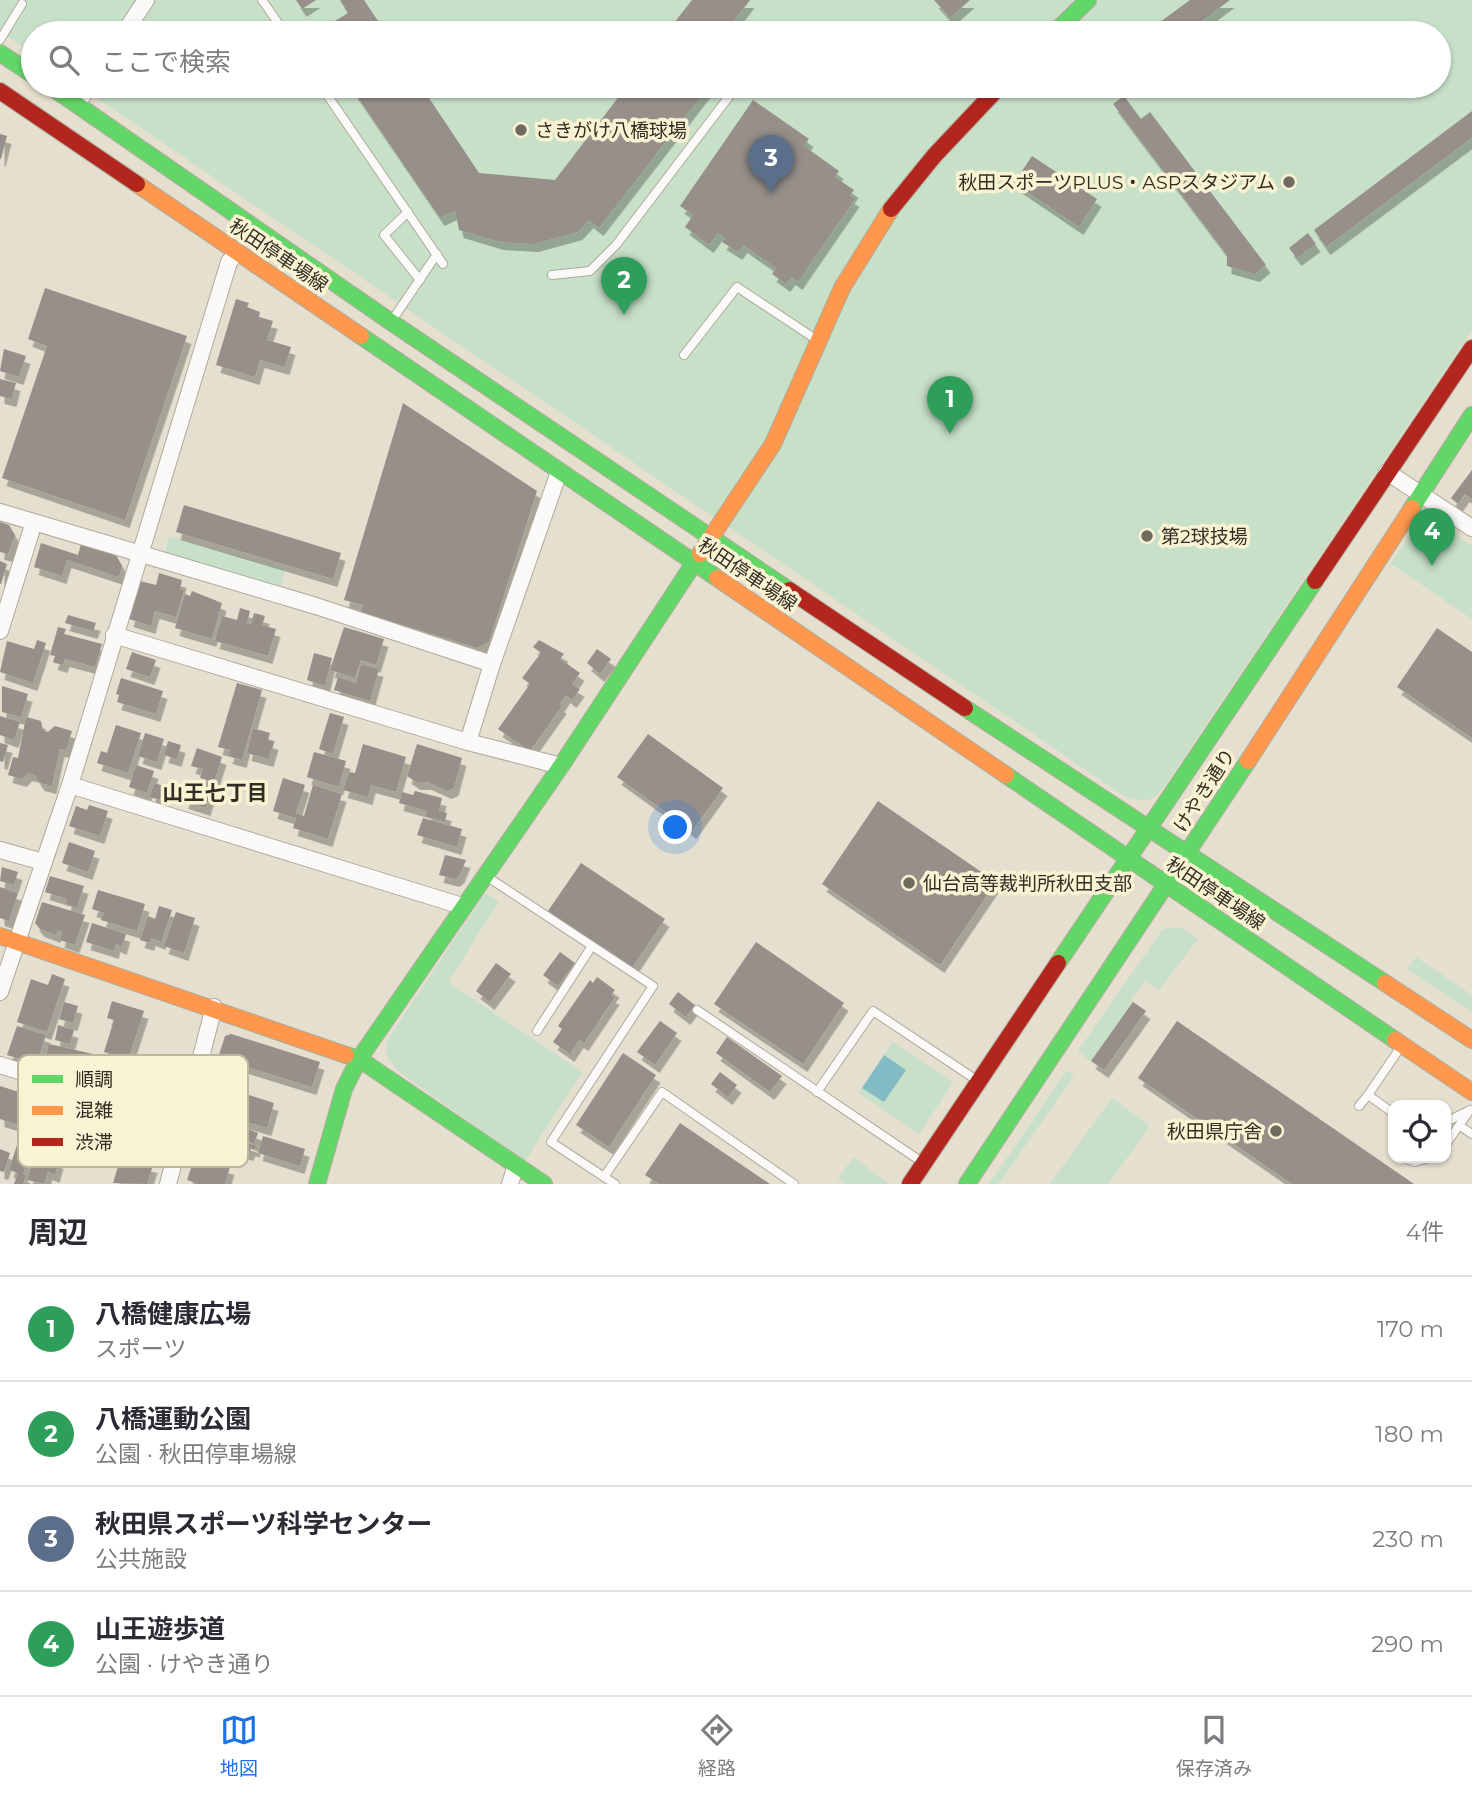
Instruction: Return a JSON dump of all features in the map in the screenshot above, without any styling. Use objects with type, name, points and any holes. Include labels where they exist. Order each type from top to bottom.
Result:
[{"type":"street","points":[[132,21],[146,0]]},
{"type":"street","points":[[1066,21],[1088,0]]},
{"type":"street","points":[[0,53],[21,67]]},
{"type":"street","name":"秋田停車場線","points":[[0,90],[1472,1092]]},
{"type":"street","name":"秋田停車場線","points":[[68,98],[391,322],[1147,831],[1472,1040]]},
{"type":"street","points":[[77,104],[81,98]]},
{"type":"street","points":[[317,1184],[344,1089],[359,1059],[714,537],[788,417],[842,288],[894,204],[942,143],[988,98]]},
{"type":"street","points":[[0,992],[70,785],[138,554],[229,262],[237,252]]},
{"type":"street","name":"けやき通り","points":[[1128,858],[1472,348]]},
{"type":"street","name":"けやき通り","points":[[967,1184],[1187,856],[1472,415]]},
{"type":"street","points":[[468,742],[492,664],[559,472]]},
{"type":"street","points":[[1387,472],[1472,528]]},
{"type":"street","points":[[0,512],[317,606],[492,664]]},
{"type":"street","points":[[0,631],[34,522]]},
{"type":"street","points":[[114,635],[468,742],[561,765]]},
{"type":"street","points":[[70,785],[462,906]]},
{"type":"street","points":[[0,850],[43,862]]},
{"type":"street","points":[[911,1184],[1128,858]]},
{"type":"street","points":[[0,936],[214,1007],[359,1059],[544,1184]]},
{"type":"street","points":[[202,1055],[214,1007]]},
{"type":"street","points":[[0,1065],[18,1071]]},
{"type":"street","points":[[510,1184],[516,1165]]},
{"type":"street","points":[[168,1184],[173,1167]]},
{"type":"lane","points":[[262,0],[277,21]]},
{"type":"lane","points":[[0,40],[22,4]]},
{"type":"lane","points":[[329,98],[443,264]]},
{"type":"lane","points":[[552,275],[590,271],[616,245],[728,98]]},
{"type":"lane","points":[[408,212],[384,235],[420,280]]},
{"type":"lane","points":[[391,322],[437,254]]},
{"type":"lane","points":[[684,355],[737,287],[820,342]]},
{"type":"lane","points":[[484,875],[653,986],[551,1142],[615,1184]]},
{"type":"lane","points":[[1276,913],[1297,914]]},
{"type":"lane","points":[[1337,939],[1348,946],[1354,963]]},
{"type":"lane","points":[[537,1031],[592,946]]},
{"type":"lane","points":[[697,1010],[924,1164]]},
{"type":"lane","points":[[817,1092],[873,1011],[981,1082]]},
{"type":"lane","points":[[1360,1106],[1402,1046]]},
{"type":"lane","points":[[604,1177],[662,1092],[794,1184]]},
{"type":"lane","points":[[1368,1096],[1388,1110]]},
{"type":"lane","points":[[1451,1119],[1471,1108]]},
{"type":"lane","points":[[1451,1138],[1471,1108]]},
{"type":"lane","points":[[1460,1126],[1472,1134]]},
{"type":"green space","points":[[0,0],[1472,0],[1472,330],[1164,787],[1151,798],[1132,799],[97,98],[1451,98],[1451,21],[21,21],[21,46],[0,31]]},
{"type":"green space","points":[[1424,514],[1472,546],[1472,619],[1391,564]]},
{"type":"green space","points":[[169,536],[285,570],[280,588],[164,555]]},
{"type":"green space","points":[[485,893],[499,901],[448,982],[582,1072],[525,1161],[400,1073],[386,1056],[388,1039]]},
{"type":"green space","points":[[1181,928],[1198,939],[1159,990],[1144,981],[1131,1000],[1133,1002],[1091,1061],[1078,1051],[1163,929]]},
{"type":"green space","points":[[1416,957],[1472,995],[1472,1012],[1407,969]]},
{"type":"green space","points":[[893,1042],[953,1082],[919,1134],[859,1093],[862,1088],[884,1102],[906,1070],[884,1055]]},
{"type":"green space","points":[[1067,1070],[1074,1075],[999,1184],[989,1184]]},
{"type":"green space","points":[[1112,1098],[1150,1126],[1108,1184],[1050,1184]]},
{"type":"green space","points":[[853,1157],[887,1182],[886,1184],[846,1184],[838,1179]]},
{"type":"water","points":[[884,1055],[906,1070],[884,1102],[862,1088]]},
{"type":"building","points":[[296,0],[316,0],[302,9]]},
{"type":"building","points":[[340,0],[364,0],[378,21],[335,21],[348,13]]},
{"type":"building","points":[[692,0],[750,0],[734,21],[675,21]]},
{"type":"building","points":[[934,0],[970,0],[950,18]]},
{"type":"building","points":[[1190,0],[1230,0],[1202,21],[1161,21]]},
{"type":"building","points":[[358,98],[429,98],[479,173],[555,180],[618,98],[700,98],[599,228],[589,220],[578,232],[534,244],[499,242],[459,230],[455,211],[440,218]]},
{"type":"building","points":[[1125,98],[1141,119],[1150,112],[1266,265],[1255,274],[1227,266],[1227,255],[1113,104]]},
{"type":"building","points":[[753,100],[809,139],[804,146],[839,171],[835,177],[854,190],[850,196],[855,199],[798,282],[791,277],[786,284],[772,274],[776,268],[743,245],[738,252],[722,242],[725,238],[718,233],[709,245],[685,227],[693,215],[680,206]]},
{"type":"building","points":[[1472,111],[1472,138],[1326,247],[1314,230]]},
{"type":"building","points":[[0,134],[7,136],[1,159],[0,159]]},
{"type":"building","points":[[1032,156],[1097,199],[1079,227],[1014,183]]},
{"type":"building","points":[[1308,233],[1316,244],[1297,258],[1289,248]]},
{"type":"building","points":[[45,288],[187,336],[125,520],[2,478],[47,346],[28,339]]},
{"type":"building","points":[[236,299],[249,303],[247,307],[260,312],[259,317],[273,321],[267,340],[291,347],[285,367],[260,360],[255,377],[216,365]]},
{"type":"building","points":[[4,349],[26,356],[19,377],[0,371]]},
{"type":"building","points":[[0,379],[16,383],[12,399],[0,396]]},
{"type":"building","points":[[403,403],[537,491],[489,642],[477,648],[360,612],[363,605],[344,600]]},
{"type":"building","points":[[1472,470],[1472,499],[1465,494],[1458,504],[1451,498]]},
{"type":"building","points":[[184,505],[341,553],[333,579],[176,532]]},
{"type":"building","points":[[0,522],[9,525],[15,535],[8,554],[0,552]]},
{"type":"building","points":[[41,543],[78,555],[81,544],[116,555],[122,566],[119,577],[67,560],[62,576],[34,567]]},
{"type":"building","points":[[0,561],[7,564],[1,584],[0,584]]},
{"type":"building","points":[[159,573],[182,580],[180,589],[184,590],[176,617],[155,611],[151,626],[129,619],[140,581],[156,585]]},
{"type":"building","points":[[192,591],[222,603],[212,639],[175,628],[185,594],[190,596]]},
{"type":"building","points":[[240,608],[250,611],[247,623],[251,624],[254,613],[265,616],[262,625],[276,629],[268,656],[215,641],[222,616],[237,620]]},
{"type":"building","points":[[68,615],[96,623],[93,631],[65,623]]},
{"type":"building","points":[[58,627],[66,629],[64,634],[102,644],[95,667],[65,659],[63,665],[53,662],[55,656],[50,655]]},
{"type":"building","points":[[344,627],[384,639],[376,665],[361,660],[355,678],[330,670]]},
{"type":"building","points":[[1437,628],[1472,652],[1472,738],[1397,687]]},
{"type":"building","points":[[37,640],[46,643],[33,683],[0,672],[7,641],[34,649]]},
{"type":"building","points":[[539,640],[564,654],[560,659],[580,673],[572,684],[580,689],[572,700],[566,695],[560,704],[562,706],[530,751],[498,729],[530,684],[522,678],[541,653],[533,647]]},
{"type":"building","points":[[597,649],[611,659],[600,674],[587,663]]},
{"type":"building","points":[[132,652],[156,660],[150,677],[126,669]]},
{"type":"building","points":[[314,653],[332,658],[325,686],[307,680]]},
{"type":"building","points":[[361,664],[379,669],[370,701],[334,690],[338,677],[356,683]]},
{"type":"building","points":[[121,678],[163,691],[156,714],[117,702],[119,695],[116,694]]},
{"type":"building","points":[[237,683],[262,690],[242,760],[228,756],[230,750],[218,747]]},
{"type":"building","points":[[2,686],[28,694],[21,717],[2,712]]},
{"type":"building","points":[[330,713],[344,717],[333,754],[319,749]]},
{"type":"building","points":[[0,716],[20,722],[14,740],[0,735]]},
{"type":"building","points":[[26,717],[41,721],[43,730],[48,732],[55,726],[72,731],[66,750],[60,749],[52,786],[40,783],[35,775],[28,773],[22,779],[8,775],[13,757],[18,758]]},
{"type":"building","points":[[116,725],[141,733],[128,773],[97,763],[101,751],[107,753]]},
{"type":"building","points":[[253,728],[270,733],[268,740],[274,742],[269,759],[247,753]]},
{"type":"building","points":[[145,733],[164,739],[157,762],[138,756]]},
{"type":"building","points":[[648,734],[723,788],[692,831],[617,777]]},
{"type":"building","points":[[168,741],[181,745],[177,759],[164,755]]},
{"type":"building","points":[[0,743],[8,745],[3,762],[0,761]]},
{"type":"building","points":[[363,744],[406,757],[396,792],[371,785],[368,797],[343,790],[349,772],[355,773]]},
{"type":"building","points":[[417,744],[462,758],[454,788],[447,791],[427,782],[416,782],[407,776]]},
{"type":"building","points":[[197,748],[222,757],[214,782],[200,778],[203,769],[191,766]]},
{"type":"building","points":[[314,752],[346,761],[339,787],[307,777]]},
{"type":"building","points":[[136,765],[154,771],[147,793],[129,787]]},
{"type":"building","points":[[283,778],[305,785],[296,813],[304,816],[313,785],[342,794],[328,839],[293,828],[296,818],[273,811]]},
{"type":"building","points":[[189,782],[212,789],[206,808],[184,801]]},
{"type":"building","points":[[154,783],[164,786],[160,800],[150,797]]},
{"type":"building","points":[[415,791],[442,798],[439,811],[447,813],[445,822],[425,816],[427,811],[399,803],[402,792],[413,795]]},
{"type":"building","name":"仙台高等裁判所秋田支部","points":[[878,801],[996,882],[940,965],[822,884]]},
{"type":"building","points":[[89,805],[108,811],[100,836],[69,826],[76,806],[87,810]]},
{"type":"building","points":[[423,818],[462,829],[457,847],[417,835]]},
{"type":"building","points":[[69,842],[95,851],[88,872],[62,863]]},
{"type":"building","points":[[445,855],[466,860],[460,875],[455,879],[439,875]]},
{"type":"building","points":[[581,863],[665,919],[632,968],[548,911]]},
{"type":"building","points":[[2,867],[18,872],[14,885],[0,881]]},
{"type":"building","points":[[50,876],[84,886],[77,908],[66,904],[67,899],[45,892]]},
{"type":"building","points":[[0,887],[18,893],[9,921],[0,918]]},
{"type":"building","points":[[98,890],[145,904],[137,931],[101,920],[104,913],[92,909]]},
{"type":"building","points":[[42,902],[85,915],[75,945],[60,940],[62,932],[58,930],[56,935],[40,929],[35,923]]},
{"type":"building","points":[[159,906],[172,910],[161,942],[151,938],[150,943],[140,940],[148,916],[155,919]]},
{"type":"building","points":[[176,912],[195,918],[184,953],[164,946]]},
{"type":"building","points":[[92,923],[126,934],[122,947],[116,944],[114,951],[86,942]]},
{"type":"building","points":[[756,942],[844,1003],[803,1064],[714,1004]]},
{"type":"building","points":[[560,952],[575,963],[558,986],[543,975]]},
{"type":"building","points":[[496,963],[511,974],[490,1002],[476,991]]},
{"type":"building","points":[[52,974],[65,979],[47,1032],[17,1022],[31,979],[48,985]]},
{"type":"building","points":[[597,977],[615,990],[611,995],[615,997],[584,1043],[579,1040],[570,1054],[553,1042],[562,1029],[558,1026],[590,980],[593,983]]},
{"type":"building","points":[[678,992],[695,1005],[686,1017],[669,1004]]},
{"type":"building","points":[[112,1001],[144,1011],[130,1055],[104,1052],[114,1020],[107,1018]]},
{"type":"building","points":[[64,1002],[78,1006],[73,1023],[59,1019]]},
{"type":"building","points":[[1133,1002],[1146,1011],[1104,1070],[1091,1061]]},
{"type":"building","points":[[660,1021],[677,1033],[655,1065],[637,1052]]},
{"type":"building","name":"秋田県庁舎","points":[[1177,1021],[1414,1184],[1292,1184],[1138,1078]]},
{"type":"building","points":[[58,1025],[74,1030],[70,1044],[55,1040]]},
{"type":"building","points":[[17,1026],[46,1035],[40,1055],[18,1055],[18,1058],[7,1055]]},
{"type":"building","points":[[231,1034],[320,1062],[312,1087],[248,1067],[248,1055],[219,1055],[225,1036]]},
{"type":"building","points":[[727,1037],[782,1076],[770,1092],[716,1053]]},
{"type":"building","points":[[49,1044],[93,1054],[93,1055],[46,1055]]},
{"type":"building","points":[[623,1053],[656,1075],[609,1147],[576,1125]]},
{"type":"building","points":[[720,1072],[737,1085],[728,1097],[711,1084]]},
{"type":"building","points":[[0,1086],[18,1092],[18,1125],[0,1119]]},
{"type":"building","points":[[248,1095],[274,1103],[267,1128],[248,1122]]},
{"type":"building","points":[[680,1123],[770,1184],[659,1184],[645,1175]]},
{"type":"building","points":[[248,1129],[258,1133],[254,1144],[248,1142]]},
{"type":"building","points":[[263,1136],[305,1149],[300,1166],[258,1153]]},
{"type":"building","points":[[248,1143],[256,1146],[255,1150],[251,1148],[249,1153]]},
{"type":"building","points":[[17,1145],[18,1167],[25,1167],[23,1184],[14,1184],[18,1173],[9,1170]]},
{"type":"building","points":[[0,1149],[10,1153],[4,1172],[0,1171]]},
{"type":"building","points":[[31,1167],[57,1167],[55,1175],[48,1172],[44,1184],[27,1180]]},
{"type":"building","points":[[118,1167],[152,1167],[147,1184],[113,1183]]},
{"type":"building","points":[[191,1167],[230,1167],[225,1184],[198,1184],[187,1180]]},
{"type":"traffic: fast","points":[[1066,21],[1088,0]]},
{"type":"traffic: fast","points":[[0,53],[21,67]]},
{"type":"traffic: fast","points":[[67,98],[391,322],[789,590]]},
{"type":"traffic: fast","points":[[361,336],[717,578]]},
{"type":"traffic: fast","points":[[1412,508],[1472,415]]},
{"type":"traffic: fast","points":[[317,1184],[344,1089],[359,1059],[561,766],[700,554]]},
{"type":"traffic: fast","points":[[1058,963],[1315,581]]},
{"type":"traffic: fast","points":[[965,708],[1385,983]]},
{"type":"traffic: fast","points":[[967,1184],[1248,761]]},
{"type":"traffic: fast","points":[[1006,775],[1395,1040]]},
{"type":"traffic: fast","points":[[346,1055],[359,1059],[544,1184]]},
{"type":"traffic: slow","points":[[137,184],[361,336]]},
{"type":"traffic: slow","points":[[700,554],[773,444],[842,288],[891,209]]},
{"type":"traffic: slow","points":[[1248,761],[1412,508]]},
{"type":"traffic: slow","points":[[717,578],[1006,775]]},
{"type":"traffic: slow","points":[[0,936],[346,1055]]},
{"type":"traffic: slow","points":[[1385,983],[1472,1040]]},
{"type":"traffic: slow","points":[[1395,1040],[1472,1092]]},
{"type":"traffic: jam","points":[[0,91],[137,184]]},
{"type":"traffic: jam","points":[[891,209],[934,156],[989,98]]},
{"type":"traffic: jam","points":[[1315,581],[1472,348]]},
{"type":"traffic: jam","points":[[789,590],[965,708]]},
{"type":"traffic: jam","points":[[910,1184],[1058,963]]},
{"type":"place","name":"さきがけ八橋球場","points":[[521,130]]},
{"type":"place","name":"秋田スポーツPLUS・ASPスタジアム","points":[[1289,182]]},
{"type":"place","name":"秋田県スポーツ科学センター","points":[[771,193]]},
{"type":"place","name":"八橋運動公園","points":[[624,315]]},
{"type":"place","name":"八橋健康広場","points":[[950,434]]},
{"type":"place","name":"第2球技場","points":[[1147,536]]},
{"type":"place","name":"山王遊歩道","points":[[1432,566]]},
{"type":"place","name":"仙台高等裁判所秋田支部","points":[[909,883]]},
{"type":"place","name":"秋田県庁舎","points":[[1276,1131]]},
{"type":"district","name":"山王七丁目","points":[[215,793]]}]
